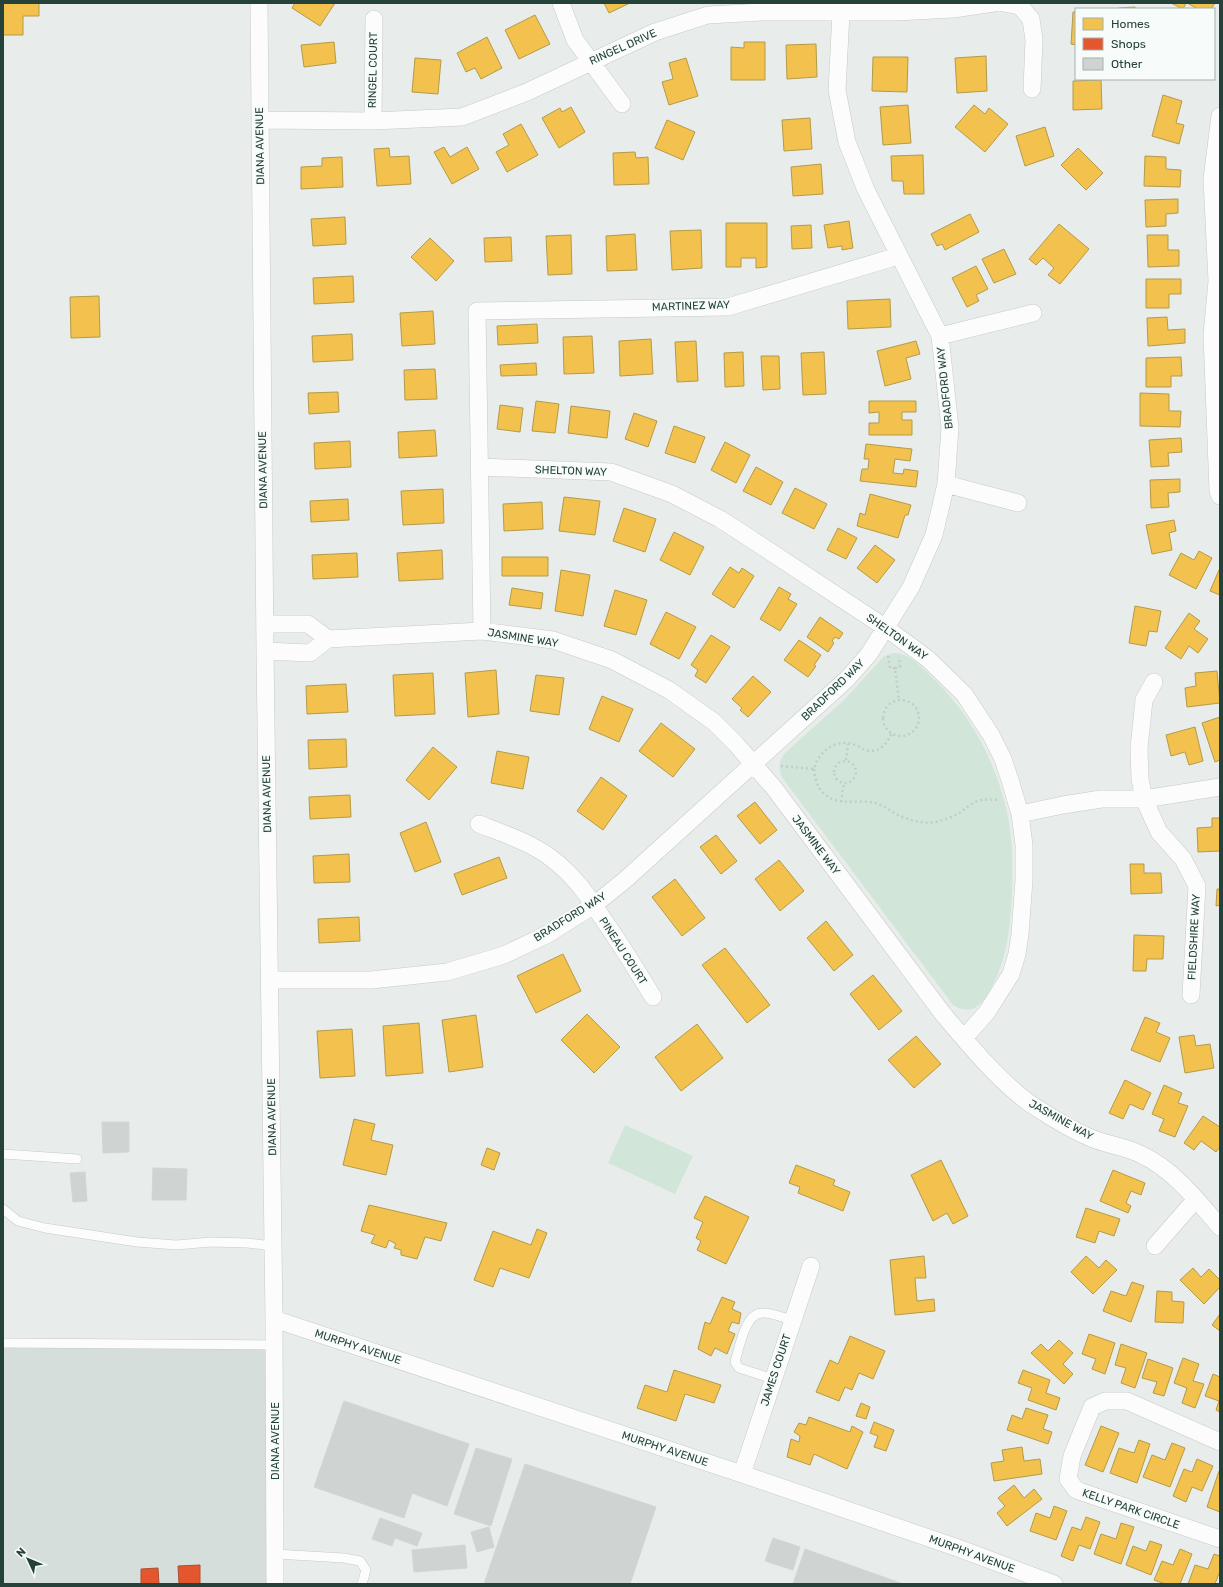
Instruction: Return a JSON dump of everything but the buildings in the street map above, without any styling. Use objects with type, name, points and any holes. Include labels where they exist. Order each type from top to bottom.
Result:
[{"type":"street","name":"DIANA AVENUE","points":[[259,3],[265,651],[274,1319],[275,1584]]},
{"type":"street","points":[[561,3],[575,40],[622,104]]},
{"type":"street","name":"RINGEL DRIVE","points":[[260,120],[373,121],[462,117],[527,92],[655,32],[708,15],[762,12],[896,12],[953,9],[994,3]]},
{"type":"street","points":[[1003,3],[1020,6],[1031,19],[1034,40],[1032,89]]},
{"type":"street","name":"BRADFORD WAY","points":[[270,980],[371,980],[447,972],[510,952],[548,934],[594,905],[625,880],[846,679],[869,654],[911,587],[934,535],[946,484],[950,428],[940,336],[898,256],[866,190],[847,142],[837,90],[841,13]]},
{"type":"street","name":"RINGEL COURT","points":[[373,121],[374,19]]},
{"type":"street","points":[[1220,116],[1212,179],[1218,281],[1212,336],[1218,491],[1220,496]]},
{"type":"street","name":"MARTINEZ WAY","points":[[480,467],[477,311],[728,307],[898,256]]},
{"type":"street","points":[[940,336],[1033,313]]},
{"type":"street","points":[[480,467],[482,631]]},
{"type":"street","name":"SHELTON WAY","points":[[480,467],[611,472],[672,494],[720,519],[886,628],[928,659],[964,694],[991,735],[1002,759],[1020,814],[1024,845],[1023,910],[1017,954],[1011,974],[998,996],[977,1024],[964,1038]]},
{"type":"street","points":[[946,484],[1018,503]]},
{"type":"street","points":[[265,624],[308,624],[328,639],[310,653],[265,651]]},
{"type":"street","name":"JASMINE WAY","points":[[328,639],[482,631],[553,640],[612,660],[669,690],[714,722],[754,764],[774,788],[943,1014],[1017,1093],[1039,1110],[1095,1140],[1140,1154],[1170,1173],[1196,1199],[1220,1227]]},
{"type":"street","name":"FIELDSHIRE WAY","points":[[1154,682],[1144,700],[1139,748],[1140,779],[1144,799],[1159,832],[1183,859],[1197,886],[1191,995]]},
{"type":"street","points":[[1020,814],[1101,799],[1144,799],[1220,787]]},
{"type":"street","name":"PINEAU COURT","points":[[480,824],[528,843],[550,857],[573,876],[594,905],[653,996]]},
{"type":"street","points":[[1155,1246],[1196,1199]]},
{"type":"street","name":"JAMES COURT","points":[[742,1474],[810,1266]]},
{"type":"street","name":"MURPHY AVENUE","points":[[274,1319],[742,1474],[958,1548],[1054,1584]]},
{"type":"street","name":"KELLY PARK CIRCLE","points":[[1220,1442],[1127,1401],[1105,1401],[1092,1407],[1072,1456],[1068,1479],[1076,1490],[1220,1539]]},
{"type":"lane","points":[[3,1154],[77,1160]]},
{"type":"lane","points":[[3,1209],[18,1221],[45,1228],[137,1242],[176,1245],[211,1242],[247,1243],[273,1246]]},
{"type":"lane","points":[[773,1379],[739,1368],[735,1362],[745,1329],[752,1316],[762,1312],[793,1320]]},
{"type":"lane","points":[[3,1343],[274,1346]]},
{"type":"lane","points":[[275,1554],[344,1558],[360,1561],[366,1570],[362,1584]]},
{"type":"path","points":[[888,656],[890,668],[895,668],[900,667],[898,655]]},
{"type":"path","points":[[895,668],[899,700]]},
{"type":"path","points":[[899,700],[912,702],[916,707],[919,718],[918,723],[912,732],[901,736],[892,733],[886,727],[884,715],[889,704],[899,700]]},
{"type":"path","points":[[892,733],[884,746],[875,751],[865,750],[848,744],[831,746],[824,751],[818,759],[814,769],[818,785],[822,793],[833,800],[841,802],[859,801],[876,803],[905,818],[914,821],[929,822],[946,820],[981,800],[1004,800]]},
{"type":"path","points":[[846,760],[848,744]]},
{"type":"path","points":[[846,760],[854,765],[856,774],[853,780],[844,783],[838,780],[834,771],[837,765],[846,760]]},
{"type":"path","points":[[781,766],[814,769]]},
{"type":"path","points":[[841,802],[844,783]]},
{"type":"shaded area","points":[[3,1338],[267,1341],[266,1584],[3,1584]]},
{"type":"green space","points":[[893,653],[905,656],[917,663],[937,682],[961,709],[988,756],[1006,808],[1011,840],[1012,892],[1006,947],[999,972],[993,985],[983,1001],[972,1009],[967,1010],[953,1005],[783,779],[780,772],[780,762],[785,753],[845,699],[884,656]]},
{"type":"green space","points":[[625,1125],[693,1156],[675,1194],[608,1163]]}]
